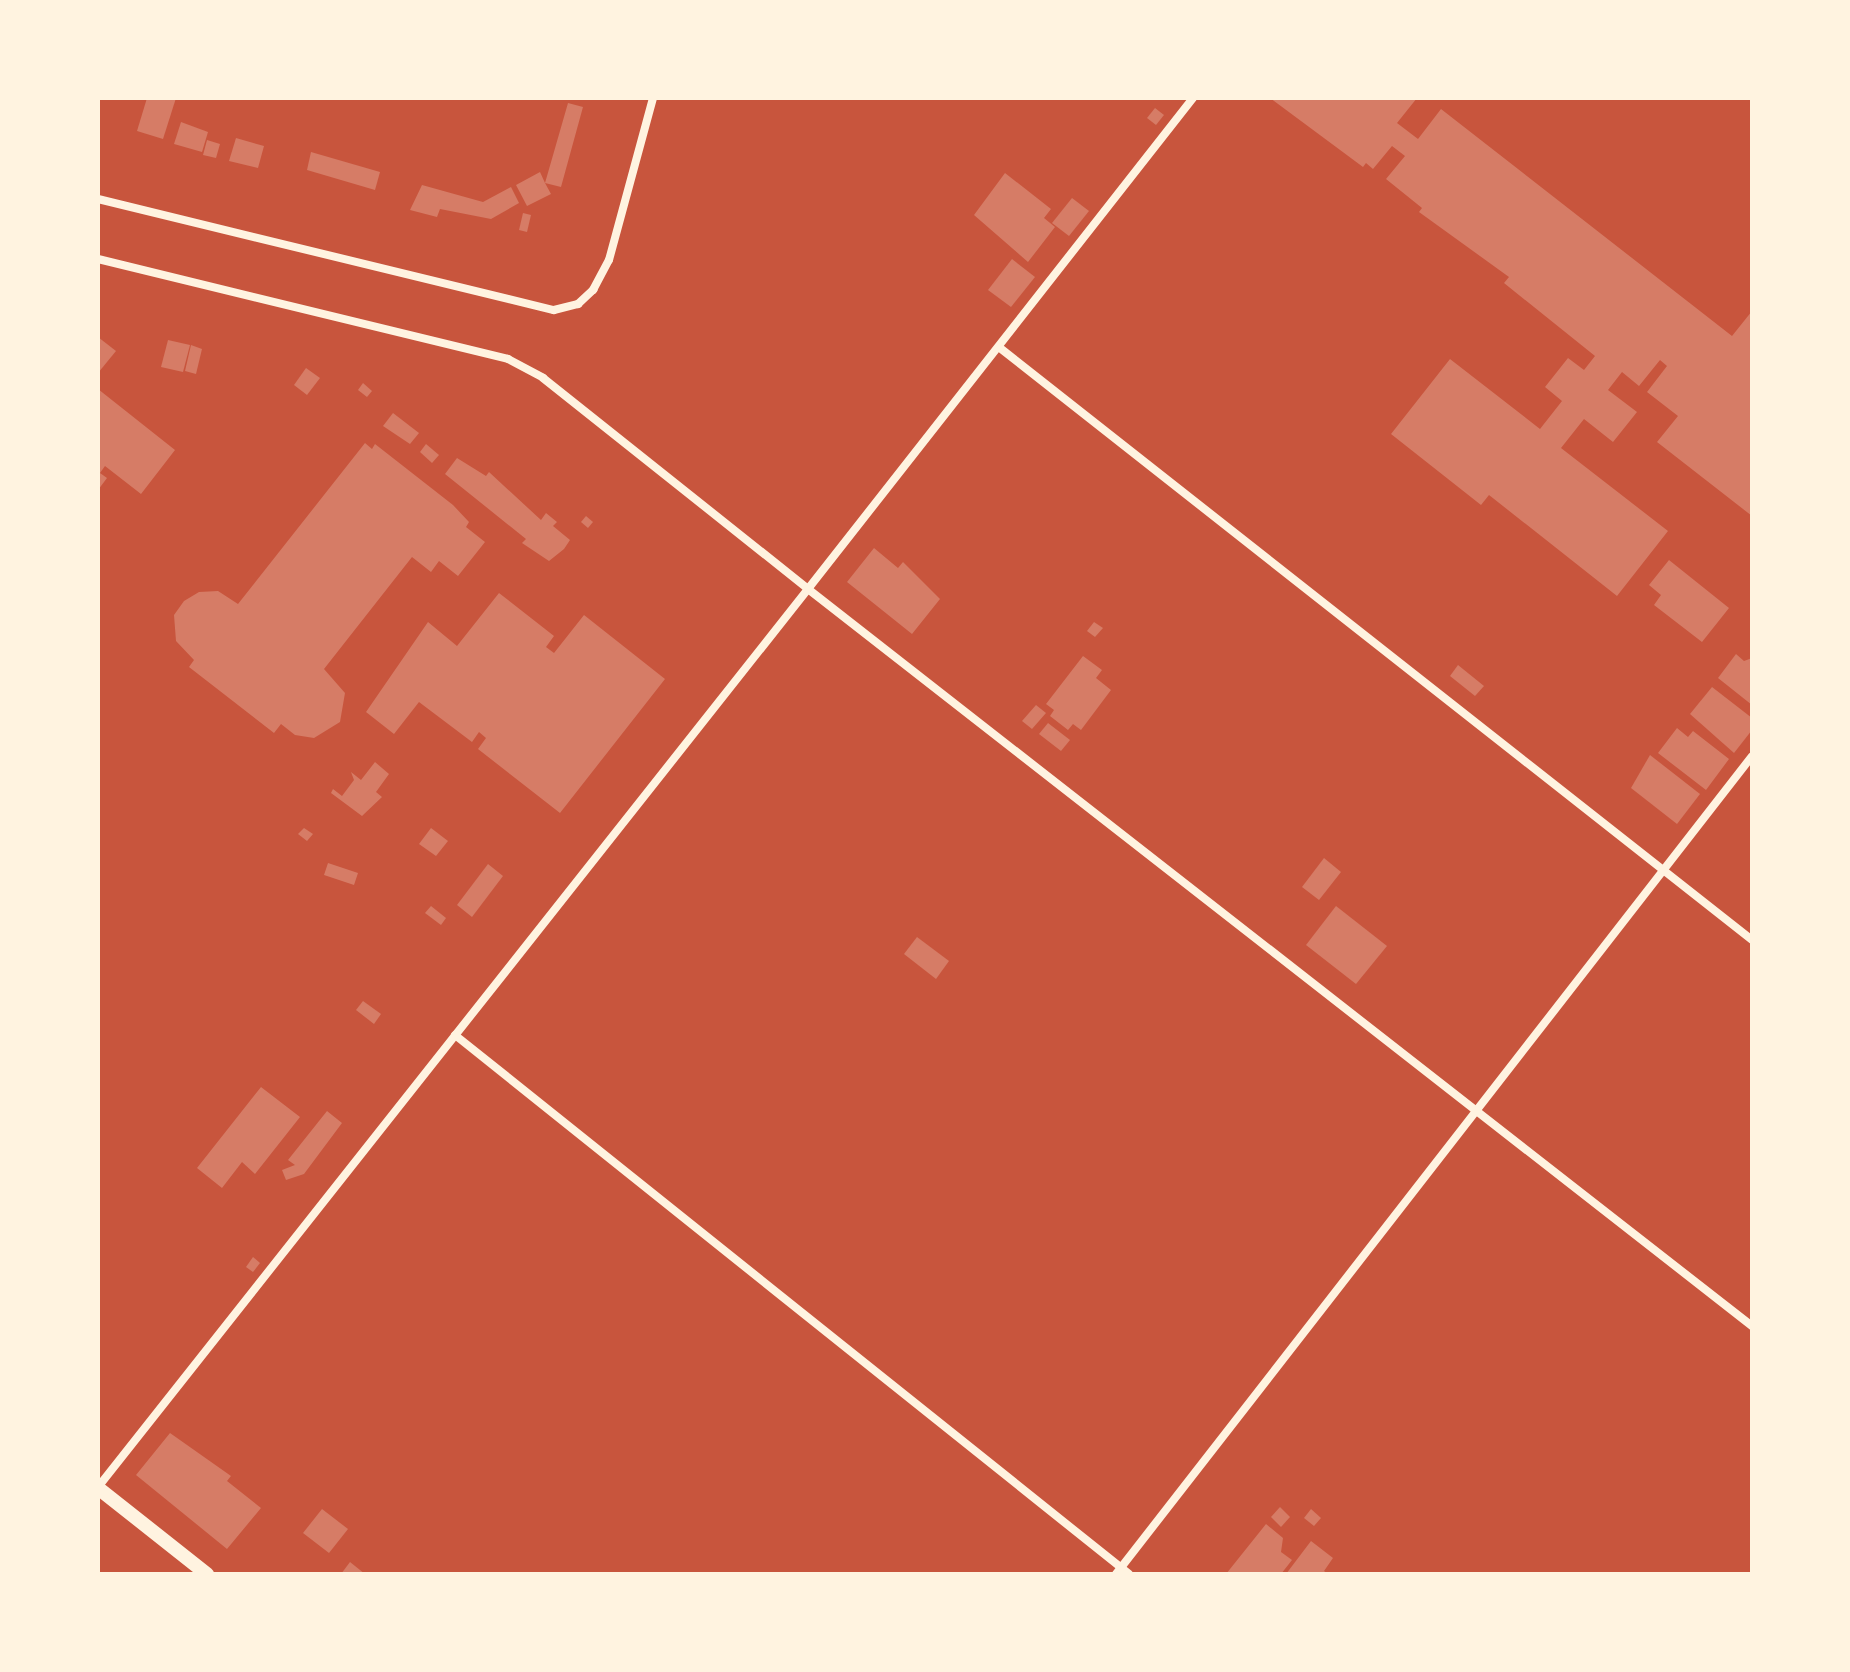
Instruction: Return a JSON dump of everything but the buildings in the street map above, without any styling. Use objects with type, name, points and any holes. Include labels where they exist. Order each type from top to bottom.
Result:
[{"type":"street","points":[[98,199],[554,310],[578,304],[593,290],[609,260],[653,98]]},
{"type":"street","points":[[207,1574],[98,1488],[1000,348],[1193,98]]},
{"type":"street","points":[[98,259],[508,359],[543,378],[808,589],[1752,1326]]},
{"type":"street","points":[[1000,348],[1752,940]]},
{"type":"street","points":[[455,1035],[1122,1572],[1475,1107],[1752,756]]}]
